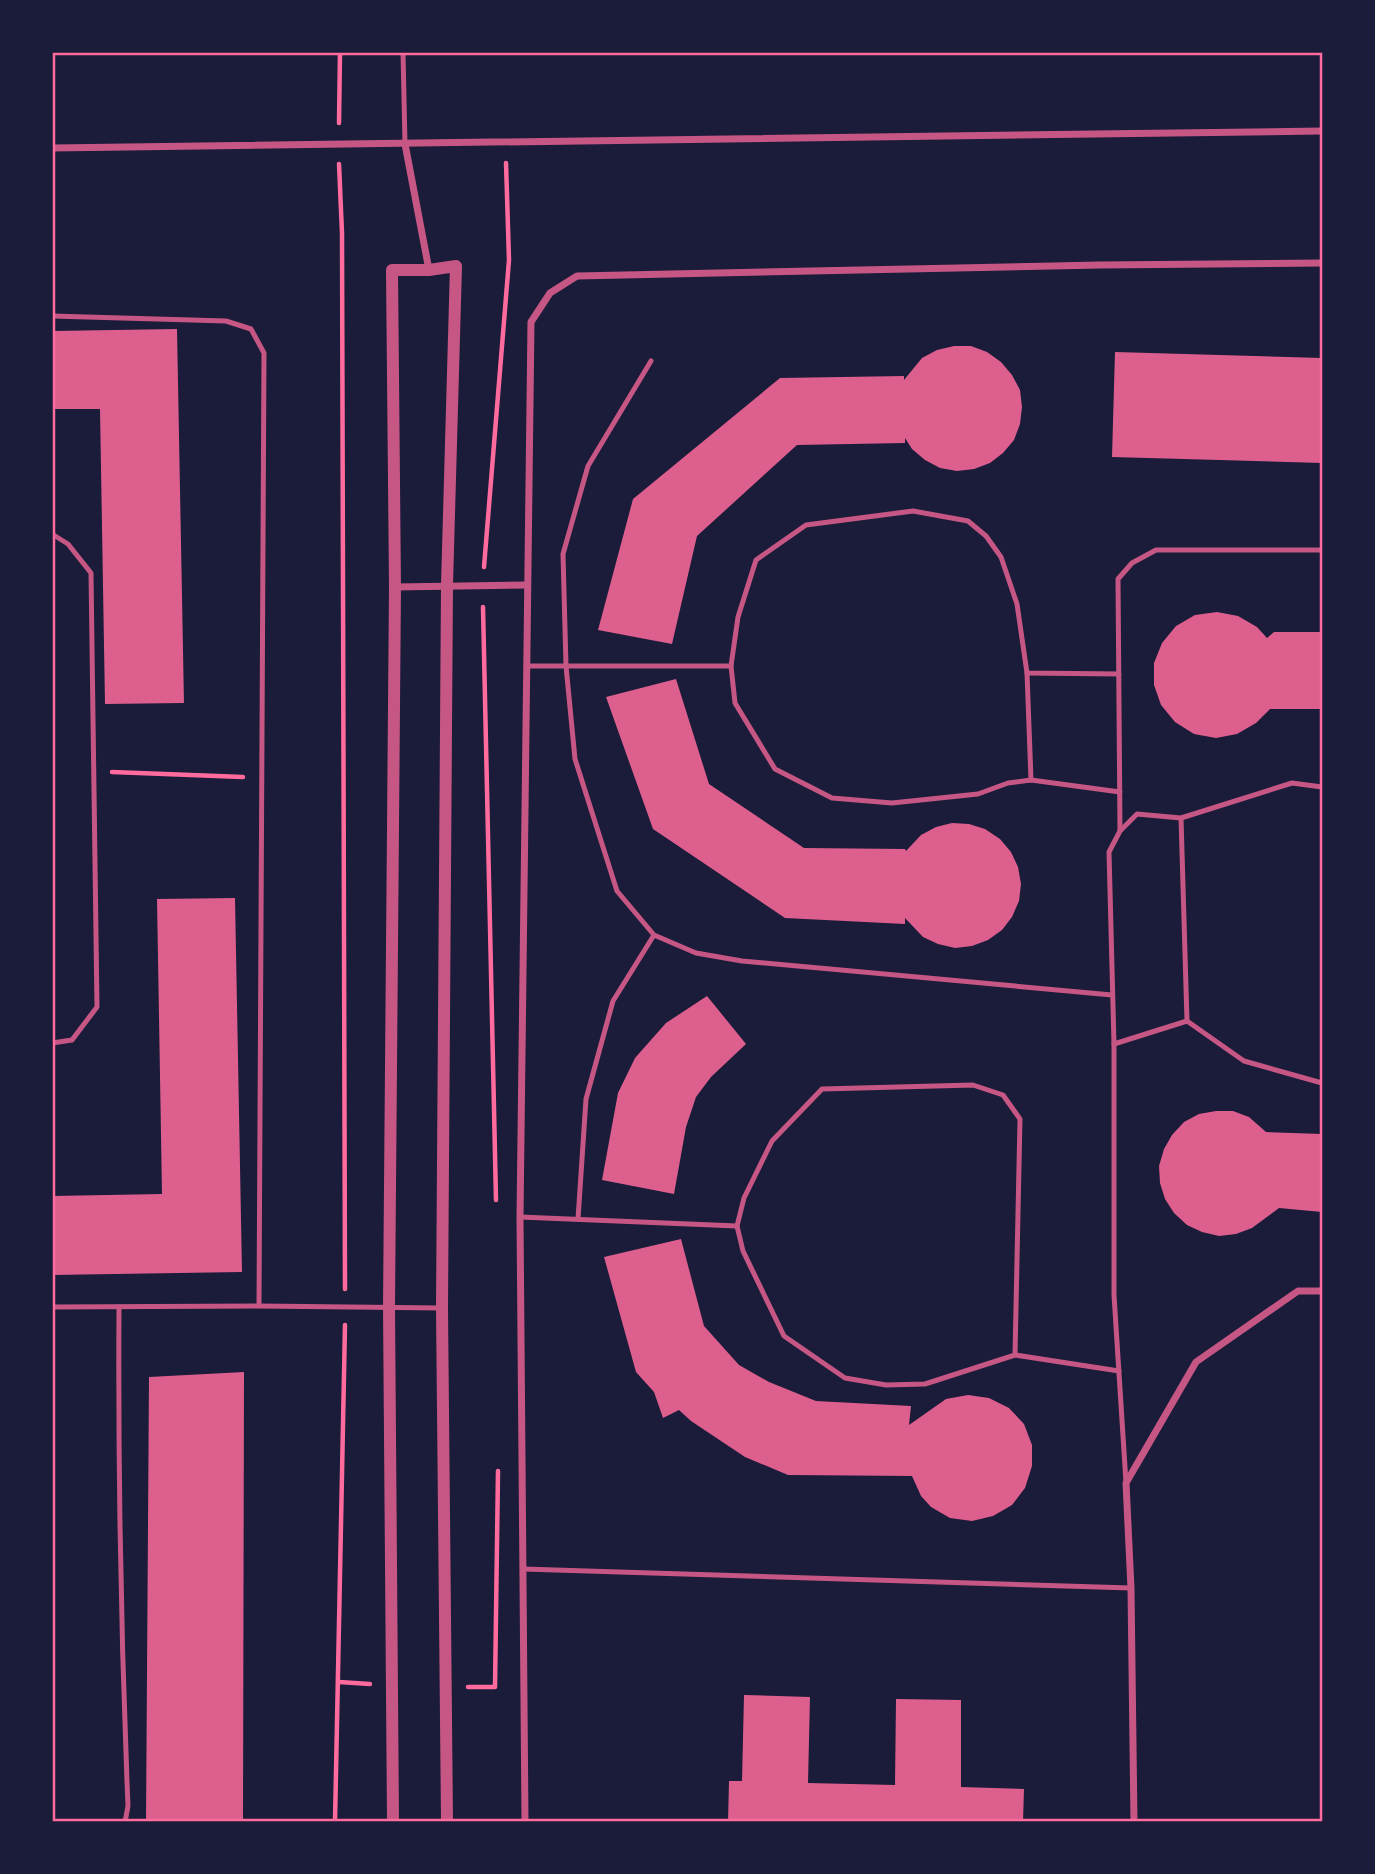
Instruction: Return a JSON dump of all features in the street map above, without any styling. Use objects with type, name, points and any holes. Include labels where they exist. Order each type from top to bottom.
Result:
[{"type":"street","points":[[52,148],[1322,131]]},
{"type":"street","points":[[405,144],[429,270]]},
{"type":"street","points":[[525,1822],[520,1217],[531,322],[550,293],[577,276],[1322,263]]},
{"type":"street","points":[[393,1822],[389,1307],[395,587],[392,270],[429,270],[456,266],[447,585],[442,1308],[447,1822]]},
{"type":"street","points":[[395,587],[527,585]]},
{"type":"street","points":[[1133,1822],[1131,1588],[1126,1483],[1196,1362],[1298,1291],[1322,1290]]},
{"type":"lane","points":[[403,52],[405,144]]},
{"type":"lane","points":[[52,316],[226,321],[251,329],[264,353],[259,1306]]},
{"type":"lane","points":[[651,361],[588,466],[563,554],[566,666],[575,759],[617,891],[654,935],[696,953],[742,961],[1112,995]]},
{"type":"lane","points":[[1031,780],[1027,673],[1017,604],[1001,557],[986,536],[968,521],[913,511],[806,525],[756,560],[738,617],[731,666],[735,703],[775,769],[832,798],[892,803],[978,794],[1008,783],[1031,780],[1120,792]]},
{"type":"lane","points":[[52,534],[68,544],[91,573],[96,1007],[72,1041],[52,1043]]},
{"type":"lane","points":[[1120,831],[1118,579],[1132,563],[1156,550],[1322,550]]},
{"type":"lane","points":[[527,666],[731,666]]},
{"type":"lane","points":[[1027,673],[1119,674]]},
{"type":"lane","points":[[1126,1483],[1114,1295],[1114,1044],[1109,852],[1120,831],[1137,814],[1181,818],[1292,783],[1322,787]]},
{"type":"lane","points":[[1181,818],[1188,1021]]},
{"type":"lane","points":[[578,1219],[586,1099],[613,1001],[654,935]]},
{"type":"lane","points":[[1114,1044],[1188,1021]]},
{"type":"lane","points":[[1188,1021],[1244,1061],[1322,1083]]},
{"type":"lane","points":[[1015,1355],[1020,1119],[1003,1095],[973,1085],[822,1089],[772,1142],[744,1198],[737,1226],[743,1251],[784,1336],[845,1378],[886,1385],[925,1384],[1015,1355],[1119,1371]]},
{"type":"lane","points":[[520,1217],[737,1226]]},
{"type":"lane","points":[[52,1307],[442,1308]]},
{"type":"lane","points":[[119,1307],[118,1470],[128,1806],[125,1822]]},
{"type":"lane","points":[[523,1569],[1131,1588]]},
{"type":"path","points":[[335,1822],[345,1307],[340,52]]},
{"type":"path","points":[[496,1207],[483,585],[509,260],[506,142]]},
{"type":"path","points":[[93,771],[261,778]]},
{"type":"path","points":[[446,1686],[495,1687],[498,1468]]},
{"type":"building","points":[[177,329],[184,703],[105,704],[100,409],[52,409],[52,331]]},
{"type":"building","points":[[971,346],[987,352],[1001,362],[1020,390],[1020,424],[1014,440],[1003,453],[990,463],[957,471],[940,468],[925,460],[912,449],[905,438],[905,443],[797,445],[697,536],[672,644],[598,630],[633,499],[780,378],[904,376],[904,380],[922,358],[937,350]]},
{"type":"building","points":[[1115,352],[1322,358],[1322,463],[1112,457]]},
{"type":"building","points":[[1217,612],[1238,616],[1257,627],[1267,638],[1274,632],[1322,632],[1322,709],[1270,709],[1256,723],[1237,734],[1216,738],[1194,734],[1175,722],[1161,705],[1154,685],[1154,663],[1162,643],[1176,626],[1195,615]]},
{"type":"building","points":[[676,679],[709,784],[804,848],[906,851],[921,835],[936,827],[952,823],[985,829],[1000,839],[1011,852],[1018,867],[1021,884],[1019,901],[1012,917],[1002,930],[988,940],[955,948],[923,937],[905,918],[905,924],[785,918],[653,829],[606,697]]},
{"type":"building","points":[[235,898],[242,1272],[52,1275],[52,1196],[162,1194],[157,899]]},
{"type":"building","points":[[707,996],[746,1044],[711,1077],[696,1097],[686,1127],[674,1194],[602,1180],[618,1093],[635,1058],[666,1023]]},
{"type":"building","points":[[1233,1111],[1249,1117],[1266,1132],[1322,1134],[1322,1212],[1279,1208],[1252,1228],[1219,1236],[1187,1225],[1174,1213],[1165,1199],[1160,1183],[1159,1166],[1164,1149],[1184,1122],[1199,1114]]},
{"type":"building","points":[[681,1239],[704,1326],[739,1365],[769,1382],[816,1401],[911,1406],[909,1425],[946,1399],[968,1395],[989,1398],[1009,1408],[1024,1424],[1032,1445],[1032,1466],[1025,1488],[1012,1505],[993,1516],[972,1521],[950,1518],[931,1507],[921,1496],[912,1476],[788,1475],[745,1457],[679,1410],[663,1418],[654,1392],[636,1372],[604,1257]]},
{"type":"building","points":[[244,1372],[243,1822],[146,1822],[149,1377]]},
{"type":"building","points":[[744,1695],[810,1697],[808,1783],[895,1785],[896,1699],[961,1700],[961,1787],[1024,1789],[1023,1822],[728,1822],[729,1781],[742,1781]]}]
